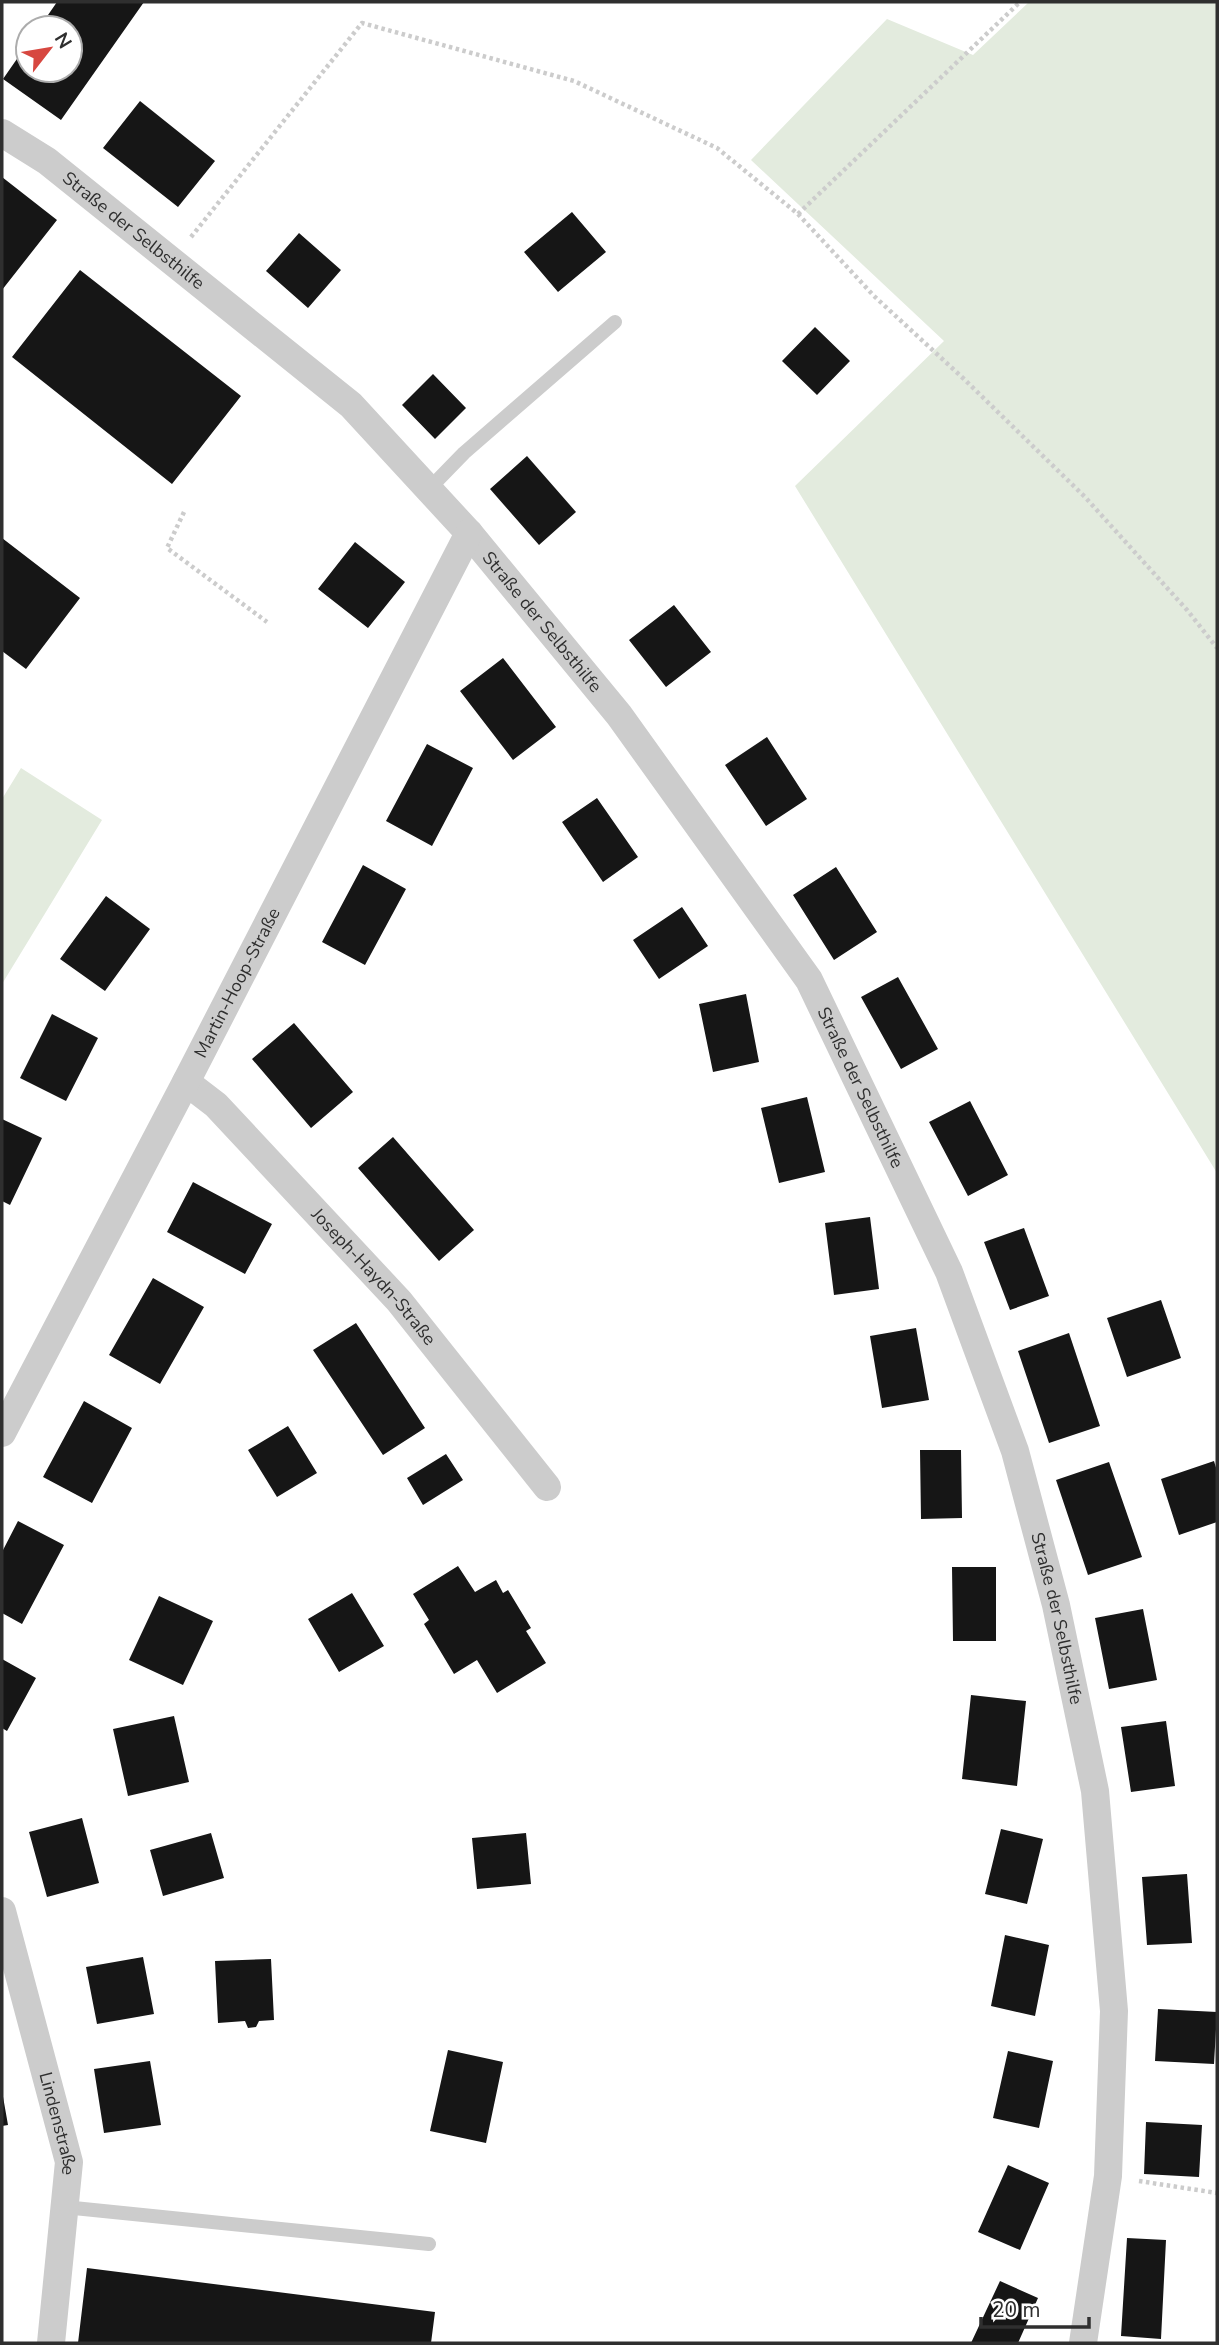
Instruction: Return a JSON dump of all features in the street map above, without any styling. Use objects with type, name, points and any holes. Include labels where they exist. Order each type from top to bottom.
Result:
[{"type":"street","name":"Straße der Selbsthilfe","points":[[2,134],[47,161],[351,405],[469,533],[619,715],[809,981],[949,1272],[1014,1451],[1055,1605],[1095,1791],[1114,2011],[1108,2176],[1083,2343]]},
{"type":"street","name":"Martin-Hoop-Straße","points":[[2,1433],[469,533]]},
{"type":"street","name":"Joseph-Haydn-Straße","points":[[186,1082],[216,1105],[399,1301],[547,1487]]},
{"type":"street","name":"Lindenstraße","points":[[2,1912],[69,2162],[51,2343]]},
{"type":"lane","points":[[429,489],[464,453],[615,322]]},
{"type":"lane","points":[[64,2207],[429,2244]]},
{"type":"path","points":[[798,214],[1020,2]]},
{"type":"path","points":[[171,262],[362,23],[574,81],[717,148],[798,214],[874,296],[1085,497],[1217,648]]},
{"type":"path","points":[[184,512],[167,548],[267,622]]},
{"type":"path","points":[[1108,2176],[1217,2193]]},
{"type":"shaded area","points":[[1029,2],[1217,2],[1217,1173],[795,486],[944,341],[751,160],[887,19],[973,55]]},
{"type":"shaded area","points":[[21,768],[102,820],[2,984],[2,799]]},
{"type":"building","points":[[57,2],[144,2],[61,120],[3,79],[14,63],[14,84],[84,84],[84,14],[49,14]]},
{"type":"building","points":[[140,101],[215,161],[178,207],[103,148]]},
{"type":"building","points":[[2,177],[57,220],[2,290]]},
{"type":"building","points":[[572,212],[606,252],[558,292],[524,252]]},
{"type":"building","points":[[299,233],[341,270],[308,308],[266,271]]},
{"type":"building","points":[[80,270],[241,396],[172,484],[12,357]]},
{"type":"building","points":[[815,327],[850,361],[817,395],[782,361]]},
{"type":"building","points":[[433,374],[466,408],[435,439],[402,405]]},
{"type":"building","points":[[527,456],[576,512],[539,545],[490,489]]},
{"type":"building","points":[[2,538],[80,598],[26,669],[2,651]]},
{"type":"building","points":[[355,542],[405,582],[368,628],[318,589]]},
{"type":"building","points":[[674,605],[711,652],[666,687],[629,640]]},
{"type":"building","points":[[503,658],[556,727],[513,760],[460,691]]},
{"type":"building","points":[[767,737],[807,799],[766,826],[725,765]]},
{"type":"building","points":[[427,744],[473,768],[432,846],[386,821]]},
{"type":"building","points":[[597,798],[638,857],[603,882],[562,822]]},
{"type":"building","points":[[363,865],[406,889],[365,965],[322,942]]},
{"type":"building","points":[[836,867],[877,932],[834,960],[793,895]]},
{"type":"building","points":[[106,896],[150,929],[105,991],[60,959]]},
{"type":"building","points":[[682,907],[708,946],[659,979],[633,940]]},
{"type":"building","points":[[898,977],[938,1049],[901,1069],[861,997]]},
{"type":"building","points":[[746,994],[759,1062],[713,1072],[699,1004]]},
{"type":"building","points":[[52,1014],[98,1038],[66,1101],[20,1078]]},
{"type":"building","points":[[294,1023],[353,1092],[311,1128],[252,1059]]},
{"type":"building","points":[[807,1097],[825,1172],[779,1183],[761,1108]]},
{"type":"building","points":[[970,1101],[1008,1175],[968,1196],[929,1122]]},
{"type":"building","points":[[2,1119],[42,1138],[10,1205],[2,1201]]},
{"type":"building","points":[[393,1137],[474,1230],[439,1261],[358,1168]]},
{"type":"building","points":[[193,1182],[272,1224],[245,1274],[167,1232]]},
{"type":"building","points":[[870,1217],[879,1289],[834,1295],[825,1223]]},
{"type":"building","points":[[1024,1228],[1049,1296],[1010,1310],[984,1242]]},
{"type":"building","points":[[153,1278],[204,1307],[160,1384],[109,1355]]},
{"type":"building","points":[[1161,1300],[1181,1358],[1127,1377],[1107,1318]]},
{"type":"building","points":[[356,1323],[425,1428],[383,1455],[313,1350]]},
{"type":"building","points":[[916,1328],[929,1400],[882,1408],[870,1336]]},
{"type":"building","points":[[1069,1333],[1100,1426],[1049,1443],[1018,1351]]},
{"type":"building","points":[[84,1401],[132,1428],[92,1503],[43,1477]]},
{"type":"building","points":[[288,1426],[317,1473],[277,1497],[248,1450]]},
{"type":"building","points":[[920,1450],[961,1450],[962,1518],[921,1519]]},
{"type":"building","points":[[446,1454],[463,1480],[423,1505],[407,1478]]},
{"type":"building","points":[[1214,1461],[1217,1471],[1217,1522],[1179,1535],[1161,1479]]},
{"type":"building","points":[[1109,1462],[1142,1557],[1088,1575],[1056,1480]]},
{"type":"building","points":[[18,1521],[64,1545],[22,1624],[2,1613],[2,1552]]},
{"type":"building","points":[[458,1566],[475,1592],[496,1580],[503,1593],[508,1590],[531,1628],[526,1631],[546,1663],[497,1693],[477,1660],[454,1674],[424,1624],[429,1620],[413,1594]]},
{"type":"building","points":[[952,1567],[996,1567],[996,1641],[953,1641]]},
{"type":"building","points":[[352,1593],[384,1646],[339,1672],[308,1619]]},
{"type":"building","points":[[159,1596],[213,1621],[183,1685],[129,1660]]},
{"type":"building","points":[[1143,1609],[1157,1680],[1109,1689],[1095,1618]]},
{"type":"building","points":[[2,1659],[36,1678],[7,1731],[2,1728]]},
{"type":"building","points":[[971,1695],[1026,1701],[1017,1786],[962,1779]]},
{"type":"building","points":[[174,1716],[189,1782],[128,1796],[113,1729]]},
{"type":"building","points":[[1166,1721],[1175,1786],[1131,1792],[1121,1727]]},
{"type":"building","points":[[82,1818],[99,1883],[47,1897],[29,1832]]},
{"type":"building","points":[[1001,1829],[1043,1839],[1027,1904],[985,1894]]},
{"type":"building","points":[[211,1833],[224,1878],[163,1896],[150,1850]]},
{"type":"building","points":[[526,1833],[531,1884],[477,1889],[472,1838]]},
{"type":"building","points":[[1187,1874],[1192,1943],[1147,1945],[1142,1877]]},
{"type":"building","points":[[1005,1935],[1049,1945],[1035,2016],[991,2006]]},
{"type":"building","points":[[143,1957],[154,2014],[97,2024],[86,1967]]},
{"type":"building","points":[[271,1959],[274,2020],[259,2021],[256,2027],[248,2028],[245,2021],[218,2023],[215,1961]]},
{"type":"building","points":[[1158,2009],[1217,2012],[1214,2064],[1155,2061]]},
{"type":"building","points":[[448,2050],[503,2062],[486,2143],[430,2131]]},
{"type":"building","points":[[1008,2051],[1053,2061],[1039,2128],[993,2118]]},
{"type":"building","points":[[150,2061],[161,2125],[104,2133],[94,2069]]},
{"type":"building","points":[[2,2091],[8,2125],[2,2126]]},
{"type":"building","points":[[1146,2122],[1202,2125],[1199,2177],[1144,2174]]},
{"type":"building","points":[[1008,2165],[1049,2183],[1020,2250],[978,2232]]},
{"type":"building","points":[[1127,2238],[1166,2240],[1161,2339],[1121,2336]]},
{"type":"building","points":[[87,2268],[435,2312],[431,2343],[78,2343]]},
{"type":"building","points":[[1000,2281],[1038,2298],[1018,2343],[971,2343]]}]
